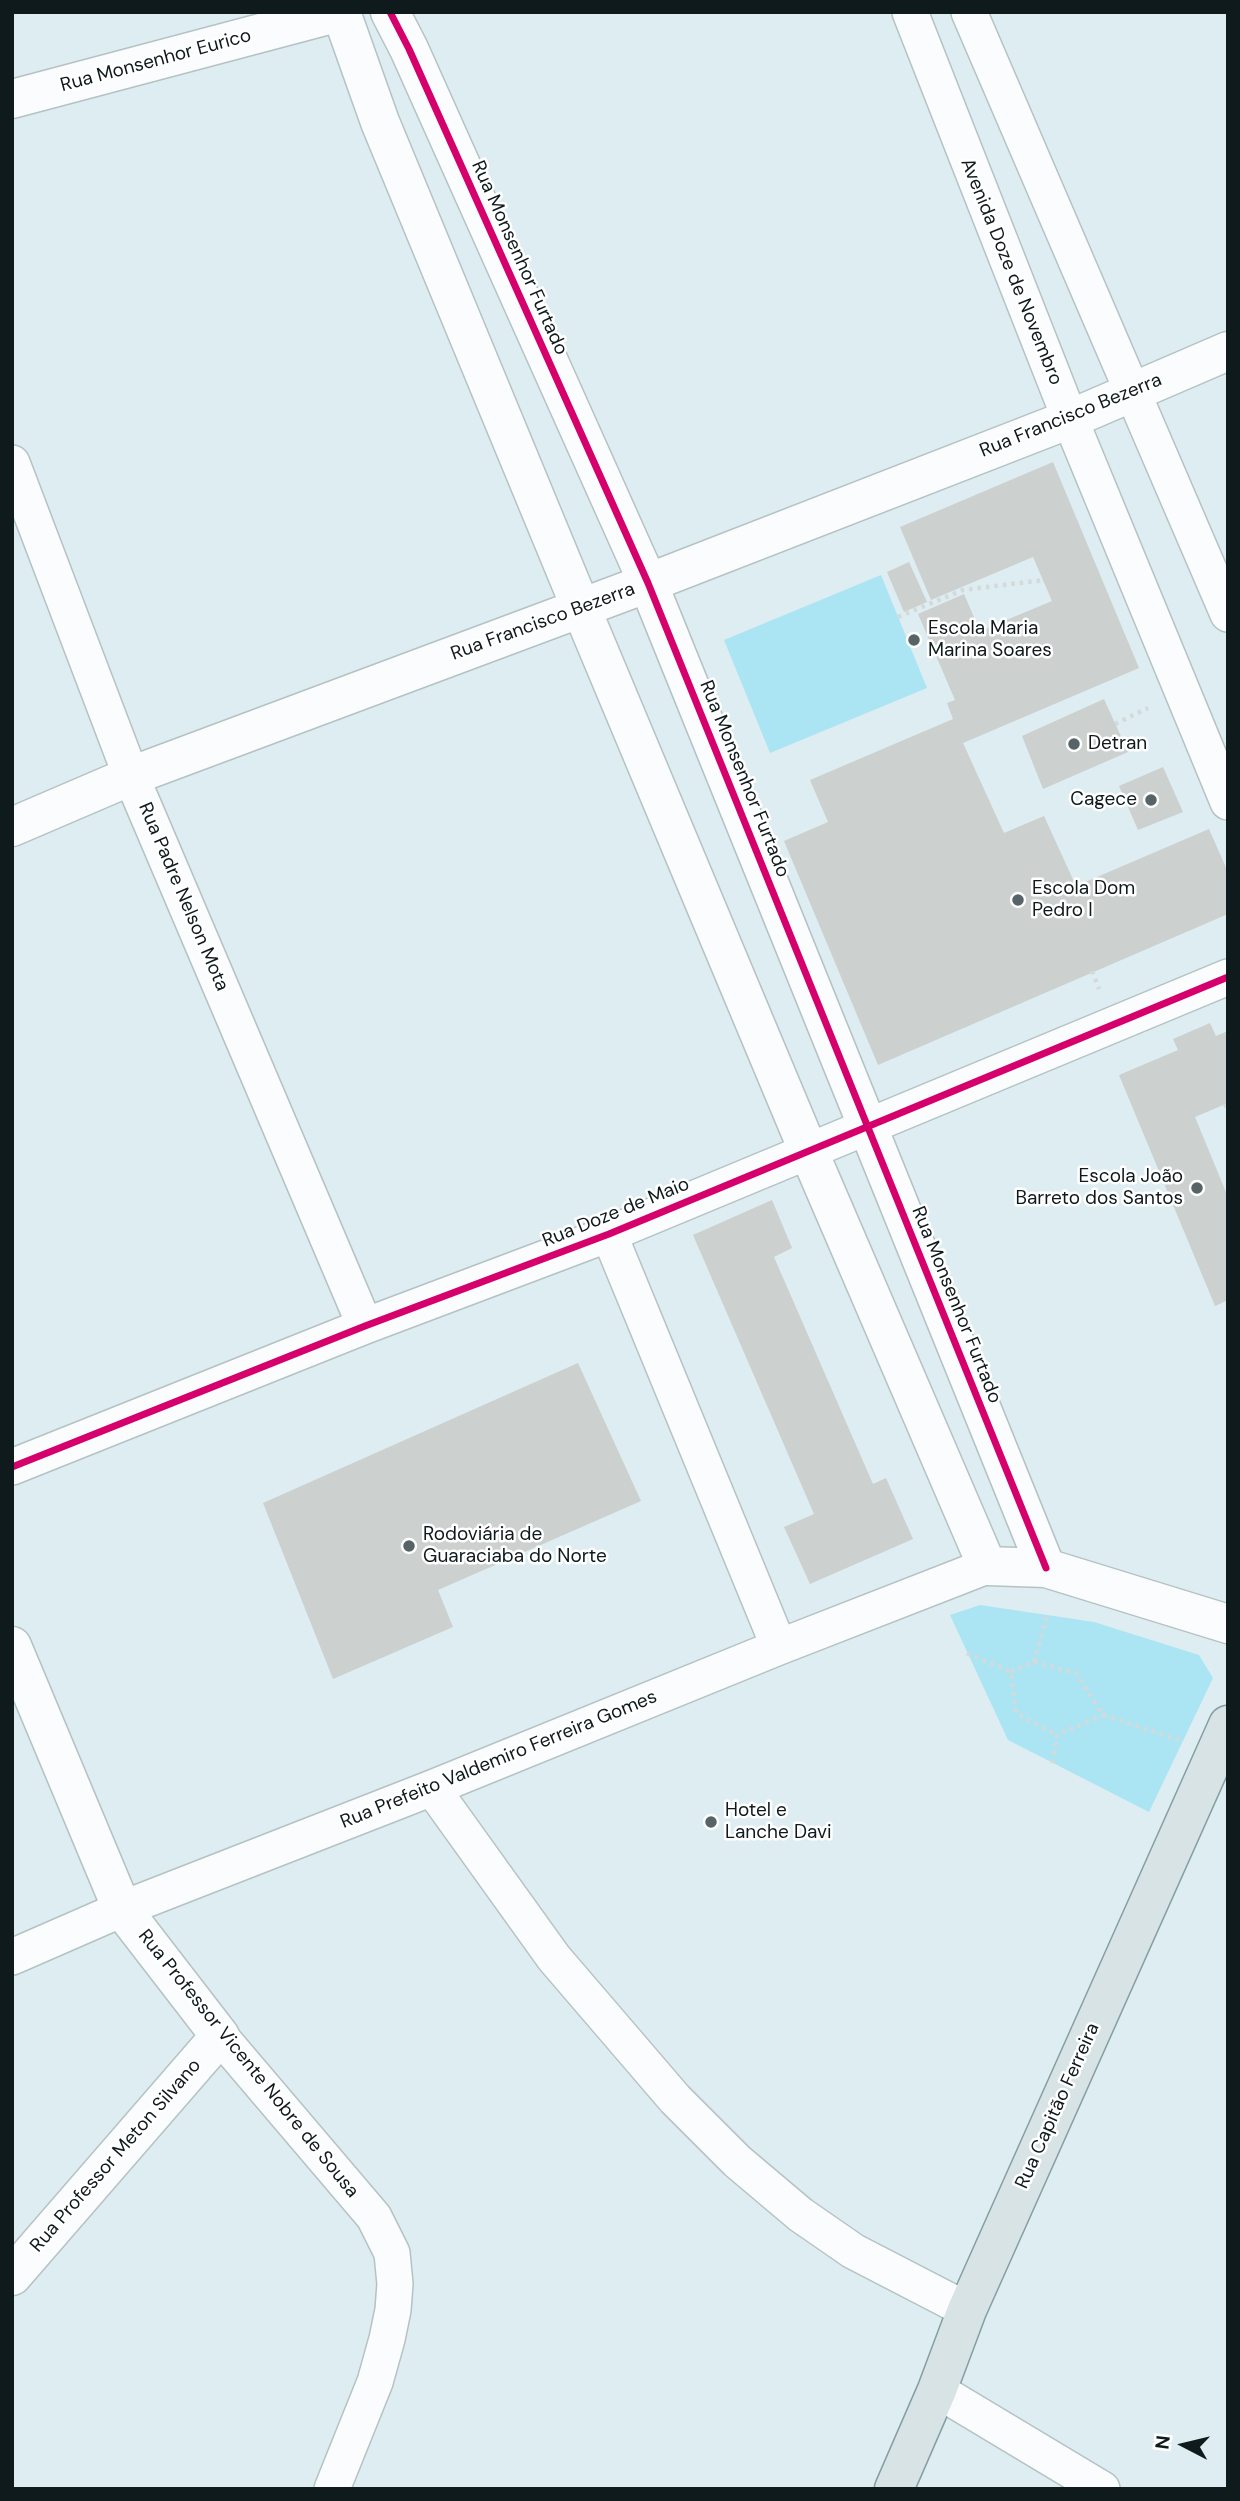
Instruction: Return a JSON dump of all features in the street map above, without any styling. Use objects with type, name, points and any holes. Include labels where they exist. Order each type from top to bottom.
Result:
[{"type":"main road","name":"Rua Capitão Ferreira","points":[[894,2489],[937,2390],[967,2309],[1228,1726]]},
{"type":"street","name":"Rua Monsenhor Eurico","points":[[12,99],[341,12]]},
{"type":"street","points":[[341,12],[380,122],[581,608],[808,1150],[987,1566],[1046,1568],[1228,1624]]},
{"type":"street","name":"Rua Monsenhor Furtado","points":[[390,12],[648,583],[1046,1568]]},
{"type":"street","name":"Avenida Doze de Novembro","points":[[910,12],[1070,419],[1228,802]]},
{"type":"street","points":[[970,12],[1228,614]]},
{"type":"street","name":"Rua Francisco Bezerra","points":[[12,827],[131,776],[648,583],[1070,419],[1228,351]]},
{"type":"street","name":"Rua Padre Nelson Mota","points":[[12,463],[131,776],[365,1326]]},
{"type":"street","name":"Rua Doze de Maio","points":[[12,1467],[365,1326],[609,1234],[1228,977]]},
{"type":"street","points":[[609,1234],[779,1647]]},
{"type":"street","name":"Rua Prefeito Valdemiro Ferreira Gomes","points":[[12,1957],[122,1909],[987,1566]]},
{"type":"street","name":"Rua Professor Vicente Nobre de Sousa","points":[[12,1646],[122,1909],[220,2036],[374,2217],[392,2253],[395,2284],[387,2339],[375,2382],[332,2489]]},
{"type":"street","points":[[432,1788],[554,1958],[675,2099],[737,2161],[801,2215],[853,2251],[967,2309]]},
{"type":"street","name":"Rua Professor Meton Silvano","points":[[12,2276],[220,2036]]},
{"type":"street","points":[[937,2390],[1102,2489]]},
{"type":"path","points":[[898,617],[963,590],[1044,580]]},
{"type":"path","points":[[1225,1104],[1228,1111]]},
{"type":"path","points":[[1034,1662],[1047,1615]]},
{"type":"path","points":[[967,1653],[1011,1672],[1034,1662],[1076,1673],[1103,1715],[1183,1741]]},
{"type":"path","points":[[1011,1672],[1016,1713],[1057,1735]]},
{"type":"path","points":[[1057,1735],[1103,1715]]},
{"type":"path","points":[[1052,1763],[1057,1735]]},
{"type":"shaded area","points":[[881,575],[927,688],[770,753],[724,640]]},
{"type":"shaded area","points":[[980,1605],[1094,1622],[1199,1655],[1213,1678],[1149,1812],[1008,1740],[950,1615]]},
{"type":"building","name":"Escola Dom Pedro I","points":[[1053,462],[1139,668],[963,743],[1004,833],[1044,816],[1076,886],[1209,829],[1228,872],[1228,914],[878,1065],[784,841],[828,822],[810,780],[953,719],[947,703],[955,700],[918,614],[964,594],[980,631],[1052,601],[1033,557],[931,600],[900,527]]},
{"type":"building","points":[[909,562],[927,602],[904,612],[887,572]]},
{"type":"building","name":"Detran","points":[[1104,699],[1128,752],[1043,789],[1022,736]]},
{"type":"building","name":"Cagece","points":[[1163,767],[1183,812],[1138,830],[1119,786]]},
{"type":"building","name":"Escola João Barreto dos Santos","points":[[1210,1023],[1216,1036],[1228,1031],[1228,1103],[1195,1117],[1228,1197],[1228,1300],[1215,1306],[1119,1075],[1178,1050],[1173,1039]]},
{"type":"building","points":[[772,1200],[792,1248],[774,1257],[873,1484],[886,1478],[913,1539],[810,1584],[784,1527],[814,1514],[693,1235]]},
{"type":"building","name":"Rodoviária de Guaraciaba do Norte","points":[[578,1363],[641,1501],[438,1590],[453,1627],[333,1679],[263,1503]]},
{"type":"cycle path","points":[[390,12],[648,583],[1046,1568]]},
{"type":"cycle path","points":[[12,1467],[365,1326],[609,1234],[1228,977]]},
{"type":"place","name":"Escola Maria Marina Soares","points":[[914,640]]},
{"type":"place","name":"Detran","points":[[1074,744]]},
{"type":"place","name":"Cagece","points":[[1151,800]]},
{"type":"place","name":"Escola Dom Pedro I","points":[[1018,900]]},
{"type":"place","name":"Escola João Barreto dos Santos","points":[[1197,1188]]},
{"type":"place","name":"Rodoviária de Guaraciaba do Norte","points":[[409,1546]]},
{"type":"place","name":"Hotel e Lanche Davi","points":[[711,1822]]}]
